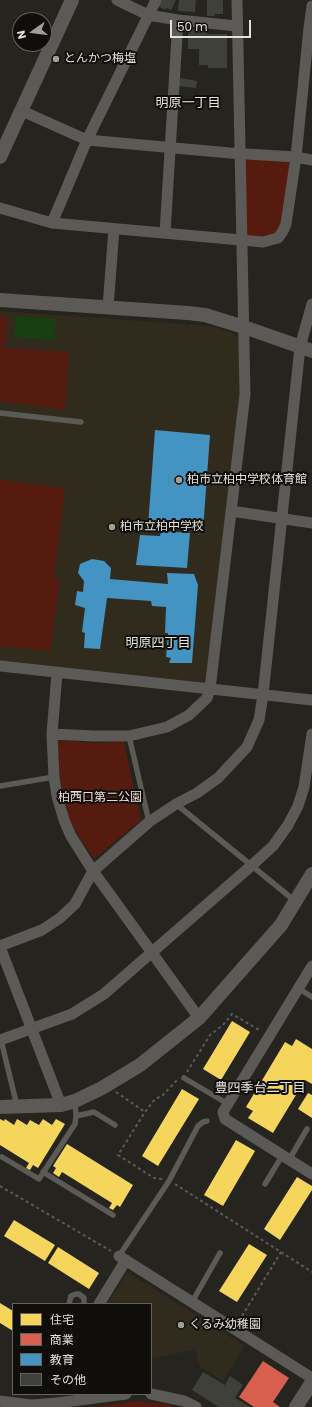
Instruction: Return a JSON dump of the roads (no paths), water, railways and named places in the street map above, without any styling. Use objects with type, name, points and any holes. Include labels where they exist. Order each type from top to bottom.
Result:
[{"type":"street","points":[[0,158],[72,0]]},
{"type":"street","points":[[117,0],[148,15],[178,20],[237,26]]},
{"type":"street","points":[[52,223],[87,140],[156,0]]},
{"type":"street","points":[[52,734],[129,736],[167,727],[189,715],[207,698],[210,689],[245,394],[236,0]]},
{"type":"street","points":[[0,208],[52,223],[262,242],[278,238],[286,224],[296,157],[311,29],[312,6]]},
{"type":"street","points":[[165,233],[178,20]]},
{"type":"street","points":[[22,111],[87,140],[239,154],[296,157],[312,160]]},
{"type":"street","points":[[108,307],[114,229]]},
{"type":"street","points":[[0,300],[205,315],[244,326],[306,349]]},
{"type":"street","points":[[61,1105],[0,947],[42,930],[60,918],[75,904],[93,871],[149,822],[218,778],[247,747],[259,720],[263,695],[282,518],[312,304]]},
{"type":"street","points":[[231,511],[312,522]]},
{"type":"street","points":[[0,666],[312,700]]},
{"type":"street","points":[[57,673],[52,734],[54,777],[57,796],[64,820],[71,836],[93,871],[199,1018]]},
{"type":"street","points":[[1,1040],[72,1014],[104,994],[273,846],[288,825],[308,789],[312,734]]},
{"type":"street","points":[[0,1107],[61,1105],[75,1101],[102,1088],[140,1065],[199,1018],[280,925],[312,874]]},
{"type":"street","points":[[312,966],[223,1112],[225,1119],[312,1174]]},
{"type":"street","points":[[100,1303],[123,1258],[312,1378]]},
{"type":"street","points":[[296,1407],[312,1382]]},
{"type":"street","points":[[152,1394],[184,1401],[196,1407]]},
{"type":"street","points":[[0,1401],[31,1405],[51,1404],[118,1395]]},
{"type":"lane","points":[[0,413],[81,422]]},
{"type":"lane","points":[[129,736],[149,822]]},
{"type":"lane","points":[[0,786],[54,777]]},
{"type":"lane","points":[[176,804],[295,901]]},
{"type":"lane","points":[[298,988],[312,997]]},
{"type":"lane","points":[[1,1040],[17,1106]]},
{"type":"lane","points":[[184,1078],[228,1104]]},
{"type":"lane","points":[[2,1157],[39,1179],[75,1124],[75,1101]]},
{"type":"lane","points":[[76,1116],[94,1112],[115,1125]]},
{"type":"lane","points":[[123,1258],[169,1180],[198,1126],[207,1121]]},
{"type":"lane","points":[[265,1184],[307,1129]]},
{"type":"lane","points":[[43,1172],[113,1215]]},
{"type":"lane","points":[[192,1302],[220,1253]]},
{"type":"lane","points":[[69,1303],[71,1296],[76,1294],[79,1294],[84,1298],[84,1303]]},
{"type":"place","name":"とんかつ梅塩","points":[[56,59]]},
{"type":"place","name":"柏市立柏中学校体育館","points":[[179,480]]},
{"type":"place","name":"柏市立柏中学校","points":[[112,527]]},
{"type":"place","name":"くるみ幼稚園","points":[[181,1325]]},
{"type":"district","name":"明原一丁目","points":[[188,104]]},
{"type":"district","name":"明原四丁目","points":[[158,644]]},
{"type":"district","name":"豊四季台二丁目","points":[[260,1089]]},
{"type":"park label","name":"柏西口第二公園","points":[[100,798]]}]
